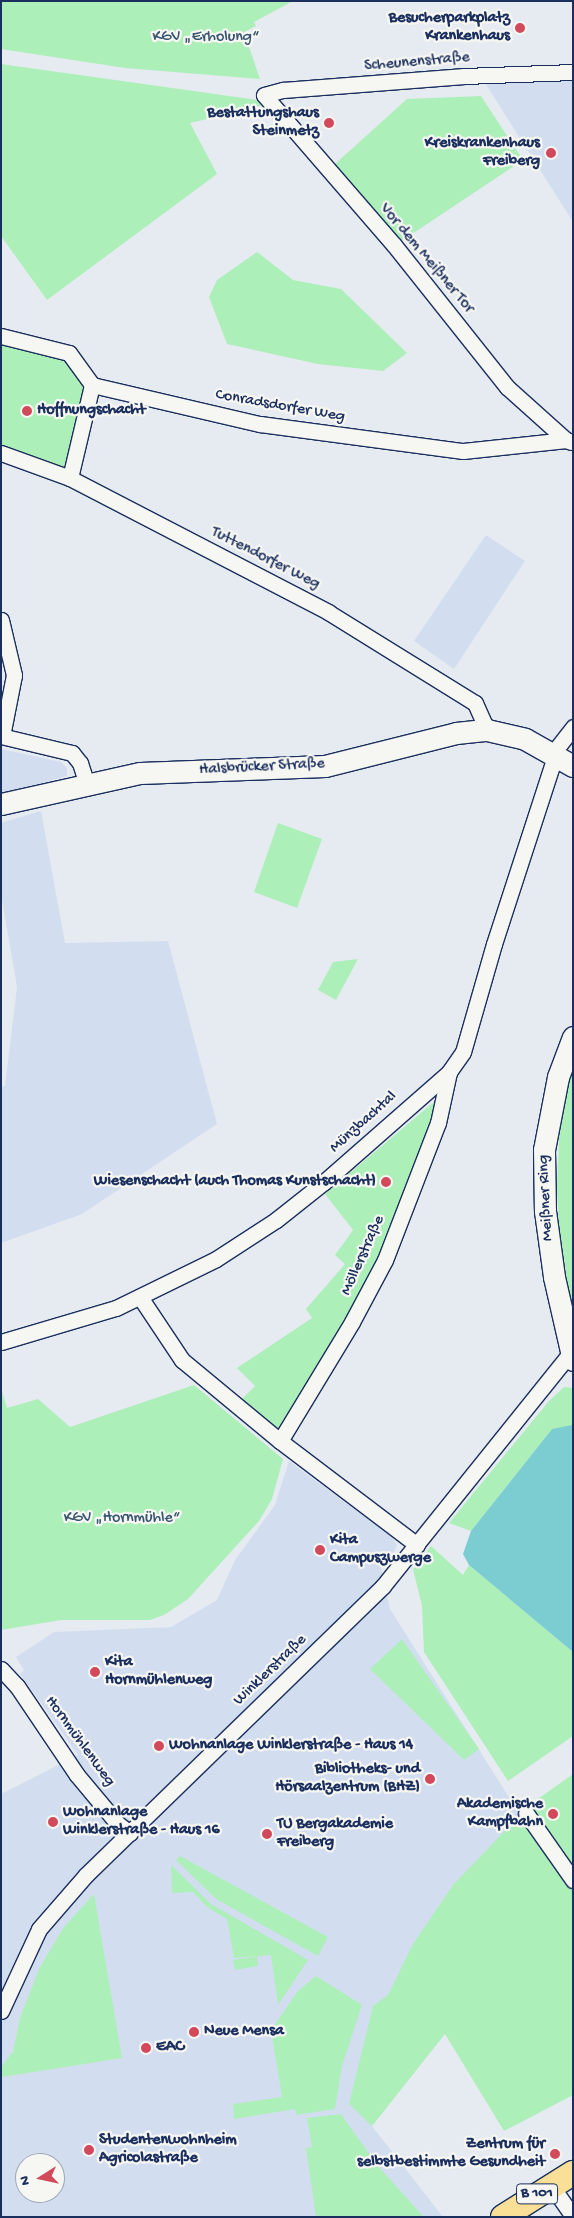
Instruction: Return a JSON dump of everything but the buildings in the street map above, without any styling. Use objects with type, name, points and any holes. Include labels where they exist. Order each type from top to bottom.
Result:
[{"type":"main road","name":"Halsbrücker Straße","points":[[1,804],[140,773],[325,766],[456,733],[487,730],[525,739],[561,758]]},
{"type":"main road","name":"Meißner Ring","points":[[571,1358],[545,1211],[544,1150],[558,1077],[573,1037]]},
{"type":"main road","name":"B 101","points":[[503,2217],[551,2185],[573,2173]]},
{"type":"street","name":"Scheunenstraße","points":[[264,95],[283,90],[464,76],[573,72]]},
{"type":"street","name":"Vor dem Meißner Tor","points":[[264,95],[394,245],[506,387],[569,441]]},
{"type":"street","points":[[1,336],[69,353],[92,385],[70,478]]},
{"type":"street","name":"Conradsdorfer Weg","points":[[92,385],[260,424],[430,449],[491,450],[569,441]]},
{"type":"street","name":"Tuttendorfer Weg","points":[[1,453],[70,478],[328,612],[475,702],[487,730]]},
{"type":"street","points":[[1,620],[14,675],[2,736],[72,753],[80,763],[87,784]]},
{"type":"street","name":"Münzbachtal","points":[[1,1342],[140,1298],[216,1259],[276,1220],[324,1182],[449,1072],[463,1052],[497,935],[552,766],[561,758],[573,727]]},
{"type":"street","name":"Möllerstraße","points":[[280,1441],[352,1322],[385,1260],[438,1123],[449,1072]]},
{"type":"street","points":[[140,1298],[182,1360],[280,1441],[417,1545]]},
{"type":"street","name":"Winklerstraße","points":[[1,2010],[39,1929],[86,1875],[384,1586],[571,1358]]},
{"type":"street","name":"Hornmühlenweg","points":[[1,1669],[17,1686],[77,1774],[118,1824],[130,1833]]},
{"type":"street","points":[[526,1813],[573,1880]]},
{"type":"street","points":[[551,2185],[573,2216]]},
{"type":"shaded area","name":"Kreiskrankenhaus Freiberg","points":[[573,80],[573,222],[485,83]]},
{"type":"shaded area","points":[[486,535],[525,561],[454,669],[414,641]]},
{"type":"shaded area","points":[[1,749],[61,762],[67,768],[67,776],[1,794]]},
{"type":"shaded area","points":[[41,811],[65,943],[168,941],[217,1124],[82,1214],[1,1243],[1,1087],[5,1086],[17,987],[1,894],[1,823]]},
{"type":"shaded area","name":"TU Bergakademie Freiberg","points":[[289,1461],[392,1537],[397,1545],[393,1555],[381,1568],[390,1609],[545,1854],[445,2033],[372,2126],[443,2217],[1,2217],[1,1794],[78,1755],[20,1674],[24,1670],[16,1657],[54,1632],[171,1627],[217,1600],[235,1560],[275,1505]]},
{"type":"green space","name":"KGV „Erholung“","points":[[1,1],[293,1],[254,22],[256,26],[244,32],[260,79],[125,68],[1,49]]},
{"type":"green space","points":[[1,64],[264,101],[269,104],[190,123],[217,174],[47,300],[1,236]]},
{"type":"green space","points":[[481,96],[523,160],[400,242],[335,164],[407,99]]},
{"type":"green space","points":[[257,252],[293,280],[341,289],[407,353],[383,371],[318,364],[227,344],[209,297],[217,280]]},
{"type":"green space","points":[[1,336],[69,353],[92,385],[70,478],[1,453]]},
{"type":"green space","points":[[278,823],[322,839],[297,908],[254,892]]},
{"type":"green space","points":[[358,959],[336,1000],[318,990],[333,962]]},
{"type":"green space","points":[[573,1066],[573,1318],[559,1230],[557,1187],[560,1119]]},
{"type":"green space","points":[[435,1101],[440,1103],[376,1267],[280,1430],[241,1400],[255,1386],[237,1368],[312,1318],[306,1309],[345,1264],[335,1255],[353,1230],[325,1194]]},
{"type":"green space","name":"KGV „Hornmühle“","points":[[194,1385],[283,1459],[272,1499],[259,1521],[188,1599],[164,1615],[150,1620],[61,1620],[1,1630],[1,1388],[7,1408],[38,1399],[70,1427]]},
{"type":"green space","points":[[564,1387],[573,1388],[573,1426],[552,1429],[471,1531],[449,1523],[549,1401]]},
{"type":"green space","points":[[431,1546],[463,1575],[469,1565],[573,1652],[573,1736],[508,1781],[424,1652],[422,1606],[413,1569]]},
{"type":"green space","points":[[402,1639],[479,1749],[464,1760],[370,1669]]},
{"type":"green space","name":"Akademische Kampfbahn","points":[[573,1774],[573,1866],[528,1806]]},
{"type":"green space","points":[[521,1814],[573,1892],[573,2095],[504,2131],[445,2034],[372,2126],[349,2104],[373,2006],[388,1995],[413,1944],[453,1885]]},
{"type":"green space","points":[[180,1856],[328,1937],[318,1956],[216,1899],[176,1860]]},
{"type":"green space","points":[[171,1865],[211,1904],[308,1960],[278,2005],[271,1955],[234,1958],[227,1919],[207,1907],[193,1892],[172,1893]]},
{"type":"green space","points":[[94,1894],[122,2058],[2,2077],[1,2067],[13,2052],[20,2018],[40,1967],[64,1927]]},
{"type":"green space","points":[[257,1956],[258,1966],[235,1970],[233,1960]]},
{"type":"green space","points":[[316,1976],[362,2005],[342,2066],[335,2109],[296,2115],[295,2109],[234,2119],[233,2104],[282,2097],[271,2030],[298,1991]]},
{"type":"green space","points":[[341,2114],[378,2166],[424,2217],[316,2217],[306,2148],[312,2147],[307,2118]]},
{"type":"water","points":[[572,1425],[573,1652],[469,1565],[463,1554],[471,1531],[552,1429]]},
{"type":"place","name":"Besucherparkplatz Krankenhaus","points":[[520,28]]},
{"type":"place","name":"Bestattungshaus Steinmetz","points":[[329,123]]},
{"type":"place","name":"Kreiskrankenhaus Freiberg","points":[[551,153]]},
{"type":"place","name":"Hoffnungschacht","points":[[27,411]]},
{"type":"place","name":"Wiesenschacht (auch Thomas Kunstschacht)","points":[[386,1182]]},
{"type":"place","name":"Kita Campuszwerge","points":[[320,1550]]},
{"type":"place","name":"Kita Hornmühlenweg","points":[[95,1672]]},
{"type":"place","name":"Wohnanlage Winklerstraße - Haus 14","points":[[159,1746]]},
{"type":"place","name":"Bibliotheks- und Hörsaalzentrum (BHZ)","points":[[430,1779]]},
{"type":"place","name":"Akademische Kampfbahn","points":[[553,1814]]},
{"type":"place","name":"Wohnanlage Winklerstraße - Haus 16","points":[[53,1822]]},
{"type":"place","name":"TU Bergakademie Freiberg","points":[[267,1834]]},
{"type":"place","name":"Neue Mensa","points":[[194,2032]]},
{"type":"place","name":"EAC","points":[[146,2048]]},
{"type":"place","name":"Studentenwohnheim Agricolastraße","points":[[89,2150]]},
{"type":"place","name":"Zentrum für selbstbestimmte Gesundheit","points":[[555,2154]]}]
